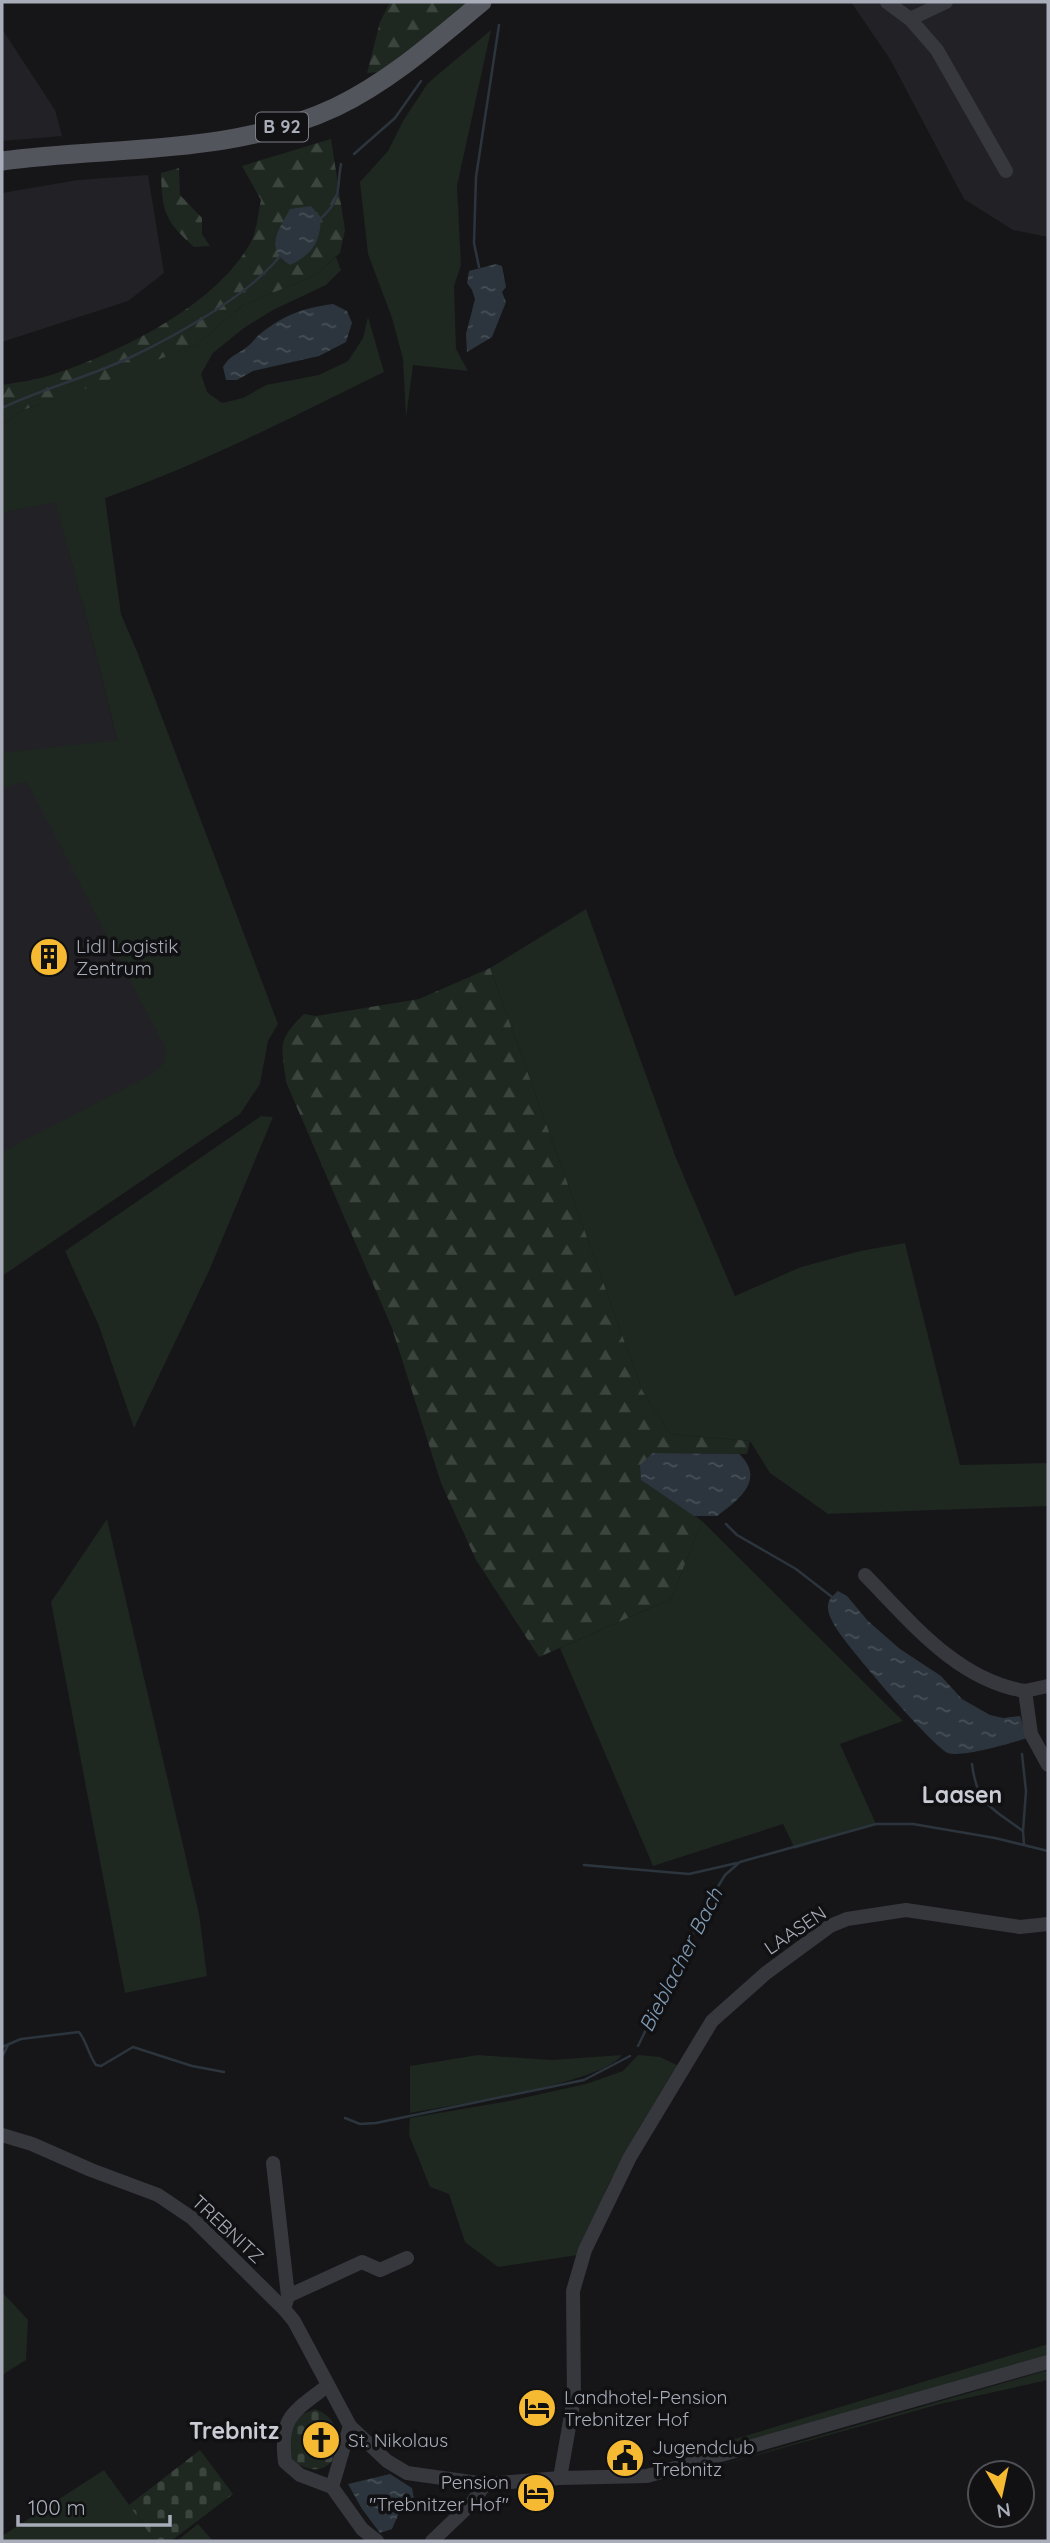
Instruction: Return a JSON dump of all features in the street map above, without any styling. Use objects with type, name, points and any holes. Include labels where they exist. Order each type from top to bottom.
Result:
[{"type":"main road","name":"B 92","points":[[2,161],[237,138],[300,121],[335,107],[389,76],[482,2]]},
{"type":"street","points":[[887,2],[910,19],[937,50],[1006,171]]},
{"type":"street","points":[[910,19],[946,2]]},
{"type":"street","points":[[865,1575],[935,1647],[966,1668],[1004,1688],[1025,1691],[1048,1686]]},
{"type":"street","points":[[1025,1691],[1031,1734],[1048,1765]]},
{"type":"street","name":"LAASEN","points":[[560,2479],[574,2398],[573,2291],[585,2250],[631,2157],[712,2021],[766,1973],[830,1926],[847,1919],[906,1910],[1020,1927],[1048,1924]]},
{"type":"street","name":"TREBNITZ","points":[[2,2135],[32,2144],[158,2195],[192,2218],[286,2303]]},
{"type":"street","name":"TREBNITZ","points":[[273,2163],[286,2303]]},
{"type":"street","points":[[407,2258],[380,2270],[362,2262],[286,2303],[327,2386],[351,2426],[387,2461],[407,2473],[485,2484],[647,2476],[1048,2362]]},
{"type":"street","points":[[327,2386],[293,2412],[284,2427],[285,2462],[300,2475],[332,2487],[362,2529],[377,2541]]},
{"type":"street","points":[[332,2487],[351,2426]]},
{"type":"street","points":[[432,2541],[472,2503],[485,2484]]},
{"type":"shaded area","points":[[851,2],[1048,2],[1048,237],[1013,230],[964,199],[890,59]]},
{"type":"shaded area","points":[[2,29],[55,110],[62,136],[2,141]]},
{"type":"shaded area","points":[[148,175],[164,273],[128,301],[2,342],[2,193],[78,180]]},
{"type":"shaded area","points":[[55,501],[117,740],[255,1039],[2,1180],[2,513]]},
{"type":"green space","points":[[390,2],[473,2],[379,72],[367,73],[380,22]]},
{"type":"green space","points":[[491,30],[457,186],[461,265],[454,286],[456,349],[468,371],[413,365],[406,418],[403,359],[392,318],[368,254],[360,182],[388,151],[403,121],[428,83]]},
{"type":"green space","points":[[331,139],[345,230],[340,253],[314,276],[243,305],[197,344],[93,386],[20,411],[2,426],[2,385],[54,374],[137,339],[191,306],[235,265],[253,237],[261,200],[242,166]]},
{"type":"green space","points":[[179,168],[180,195],[202,218],[202,234],[210,246],[194,247],[167,215],[162,197],[161,173]]},
{"type":"green space","points":[[336,257],[341,270],[326,285],[273,310],[244,328],[213,353],[201,374],[207,392],[222,403],[243,398],[266,385],[319,375],[348,361],[363,338],[368,317],[384,372],[212,455],[105,498],[121,614],[278,1024],[268,1041],[260,1084],[240,1114],[2,1276],[2,1152],[154,1073],[164,1062],[165,1048],[28,784],[24,782],[2,788],[2,753],[117,740],[55,502],[2,513],[2,426],[20,411],[197,344],[243,305],[314,276]]},
{"type":"green space","points":[[586,909],[676,1158],[735,1296],[801,1267],[860,1251],[905,1243],[960,1465],[1048,1463],[1048,1506],[828,1514],[770,1473],[750,1441],[670,1434],[642,1390],[490,968]]},
{"type":"green space","points":[[490,968],[642,1390],[670,1434],[750,1441],[747,1454],[653,1453],[641,1480],[702,1521],[671,1599],[539,1657],[476,1560],[441,1483],[392,1328],[286,1082],[283,1052],[285,1038],[304,1014],[316,1016],[419,999]]},
{"type":"green space","points":[[261,1116],[273,1117],[209,1271],[134,1428],[99,1326],[65,1251]]},
{"type":"green space","points":[[107,1519],[199,1914],[207,1976],[125,1993],[51,1602]]},
{"type":"green space","points":[[702,1521],[903,1721],[840,1744],[876,1824],[795,1849],[783,1824],[653,1866],[560,1648],[671,1599]]},
{"type":"green space","points":[[478,2055],[551,2060],[622,2055],[609,2065],[557,2084],[410,2113],[410,2066]]},
{"type":"green space","points":[[638,2055],[660,2057],[681,2067],[668,2092],[610,2181],[578,2255],[498,2267],[465,2242],[449,2194],[430,2187],[409,2135],[410,2118],[586,2084],[623,2071]]},
{"type":"green space","points":[[2,2292],[28,2320],[26,2360],[2,2375]]},
{"type":"green space","points":[[1048,2344],[1048,2356],[720,2453],[715,2445]]},
{"type":"green space","points":[[1048,2370],[1048,2380],[940,2404],[682,2476]]},
{"type":"green space","points":[[315,2409],[328,2416],[339,2438],[338,2450],[333,2460],[325,2467],[315,2469],[295,2462],[288,2445],[289,2427],[300,2415]]},
{"type":"green space","points":[[200,2450],[233,2494],[171,2541],[155,2541],[129,2505]]},
{"type":"green space","points":[[104,2470],[155,2541],[2,2541],[2,2536]]},
{"type":"green space","points":[[198,2524],[213,2541],[177,2541]]},
{"type":"water","points":[[311,206],[321,218],[317,241],[310,252],[290,265],[277,253],[275,246],[278,232],[290,209]]},
{"type":"water","points":[[496,264],[502,266],[506,287],[502,292],[506,302],[492,337],[467,352],[466,334],[475,299],[467,283],[469,271]]},
{"type":"water","points":[[333,304],[347,311],[352,323],[346,342],[319,356],[253,371],[237,380],[226,380],[223,367],[226,363],[269,327],[294,313]]},
{"type":"water","points":[[653,1453],[739,1454],[747,1463],[750,1480],[741,1496],[717,1516],[694,1516],[641,1480],[640,1465]]},
{"type":"water","points":[[838,1591],[847,1596],[868,1621],[900,1649],[941,1676],[962,1699],[990,1715],[1003,1718],[1020,1716],[1027,1738],[955,1754],[948,1753],[939,1746],[894,1700],[838,1631],[828,1606],[830,1599]]},
{"type":"water","points":[[390,2474],[412,2488],[414,2499],[403,2504],[392,2529],[380,2533],[348,2484]]},
{"type":"waterway","points":[[479,267],[474,243],[476,177],[499,25]]},
{"type":"waterway","points":[[354,154],[395,118],[421,81]]},
{"type":"waterway","points":[[319,220],[335,200],[341,164]]},
{"type":"waterway","points":[[2,408],[115,364],[175,335],[242,292],[281,255]]},
{"type":"waterway","points":[[726,1524],[737,1535],[796,1569],[832,1597]]},
{"type":"waterway","points":[[1022,1754],[1026,1791],[1023,1831]]},
{"type":"waterway","points":[[972,1764],[974,1778],[982,1797],[995,1811],[1023,1831],[1024,1845]]},
{"type":"waterway","name":"Bieblacher Bach","points":[[638,2046],[708,1903],[725,1875],[740,1862],[876,1824],[913,1824],[995,1838],[1048,1851]]},
{"type":"waterway","points":[[584,1865],[689,1874],[737,1863]]},
{"type":"waterway","name":"Bieblacher Bach","points":[[2,2047],[21,2039],[79,2032],[96,2065],[101,2066],[133,2047],[192,2066],[224,2072]]},
{"type":"waterway","points":[[2,2057],[8,2045]]},
{"type":"waterway","name":"Bieblacher Bach","points":[[345,2118],[360,2124],[376,2123],[584,2080],[630,2056]]},
{"type":"place","name":"Lidl Logistik Zentrum","points":[[49,957]]},
{"type":"place","name":"Landhotel-Pension Trebnitzer Hof","points":[[537,2408]]},
{"type":"place","name":"St. Nikolaus","points":[[321,2440]]},
{"type":"place","name":"Jugendclub Trebnitz","points":[[625,2458]]},
{"type":"place","name":"Pension \"Trebnitzer Hof\"","points":[[536,2493]]},
{"type":"district","name":"Laasen","points":[[962,1795]]},
{"type":"district","name":"Trebnitz","points":[[234,2431]]}]
